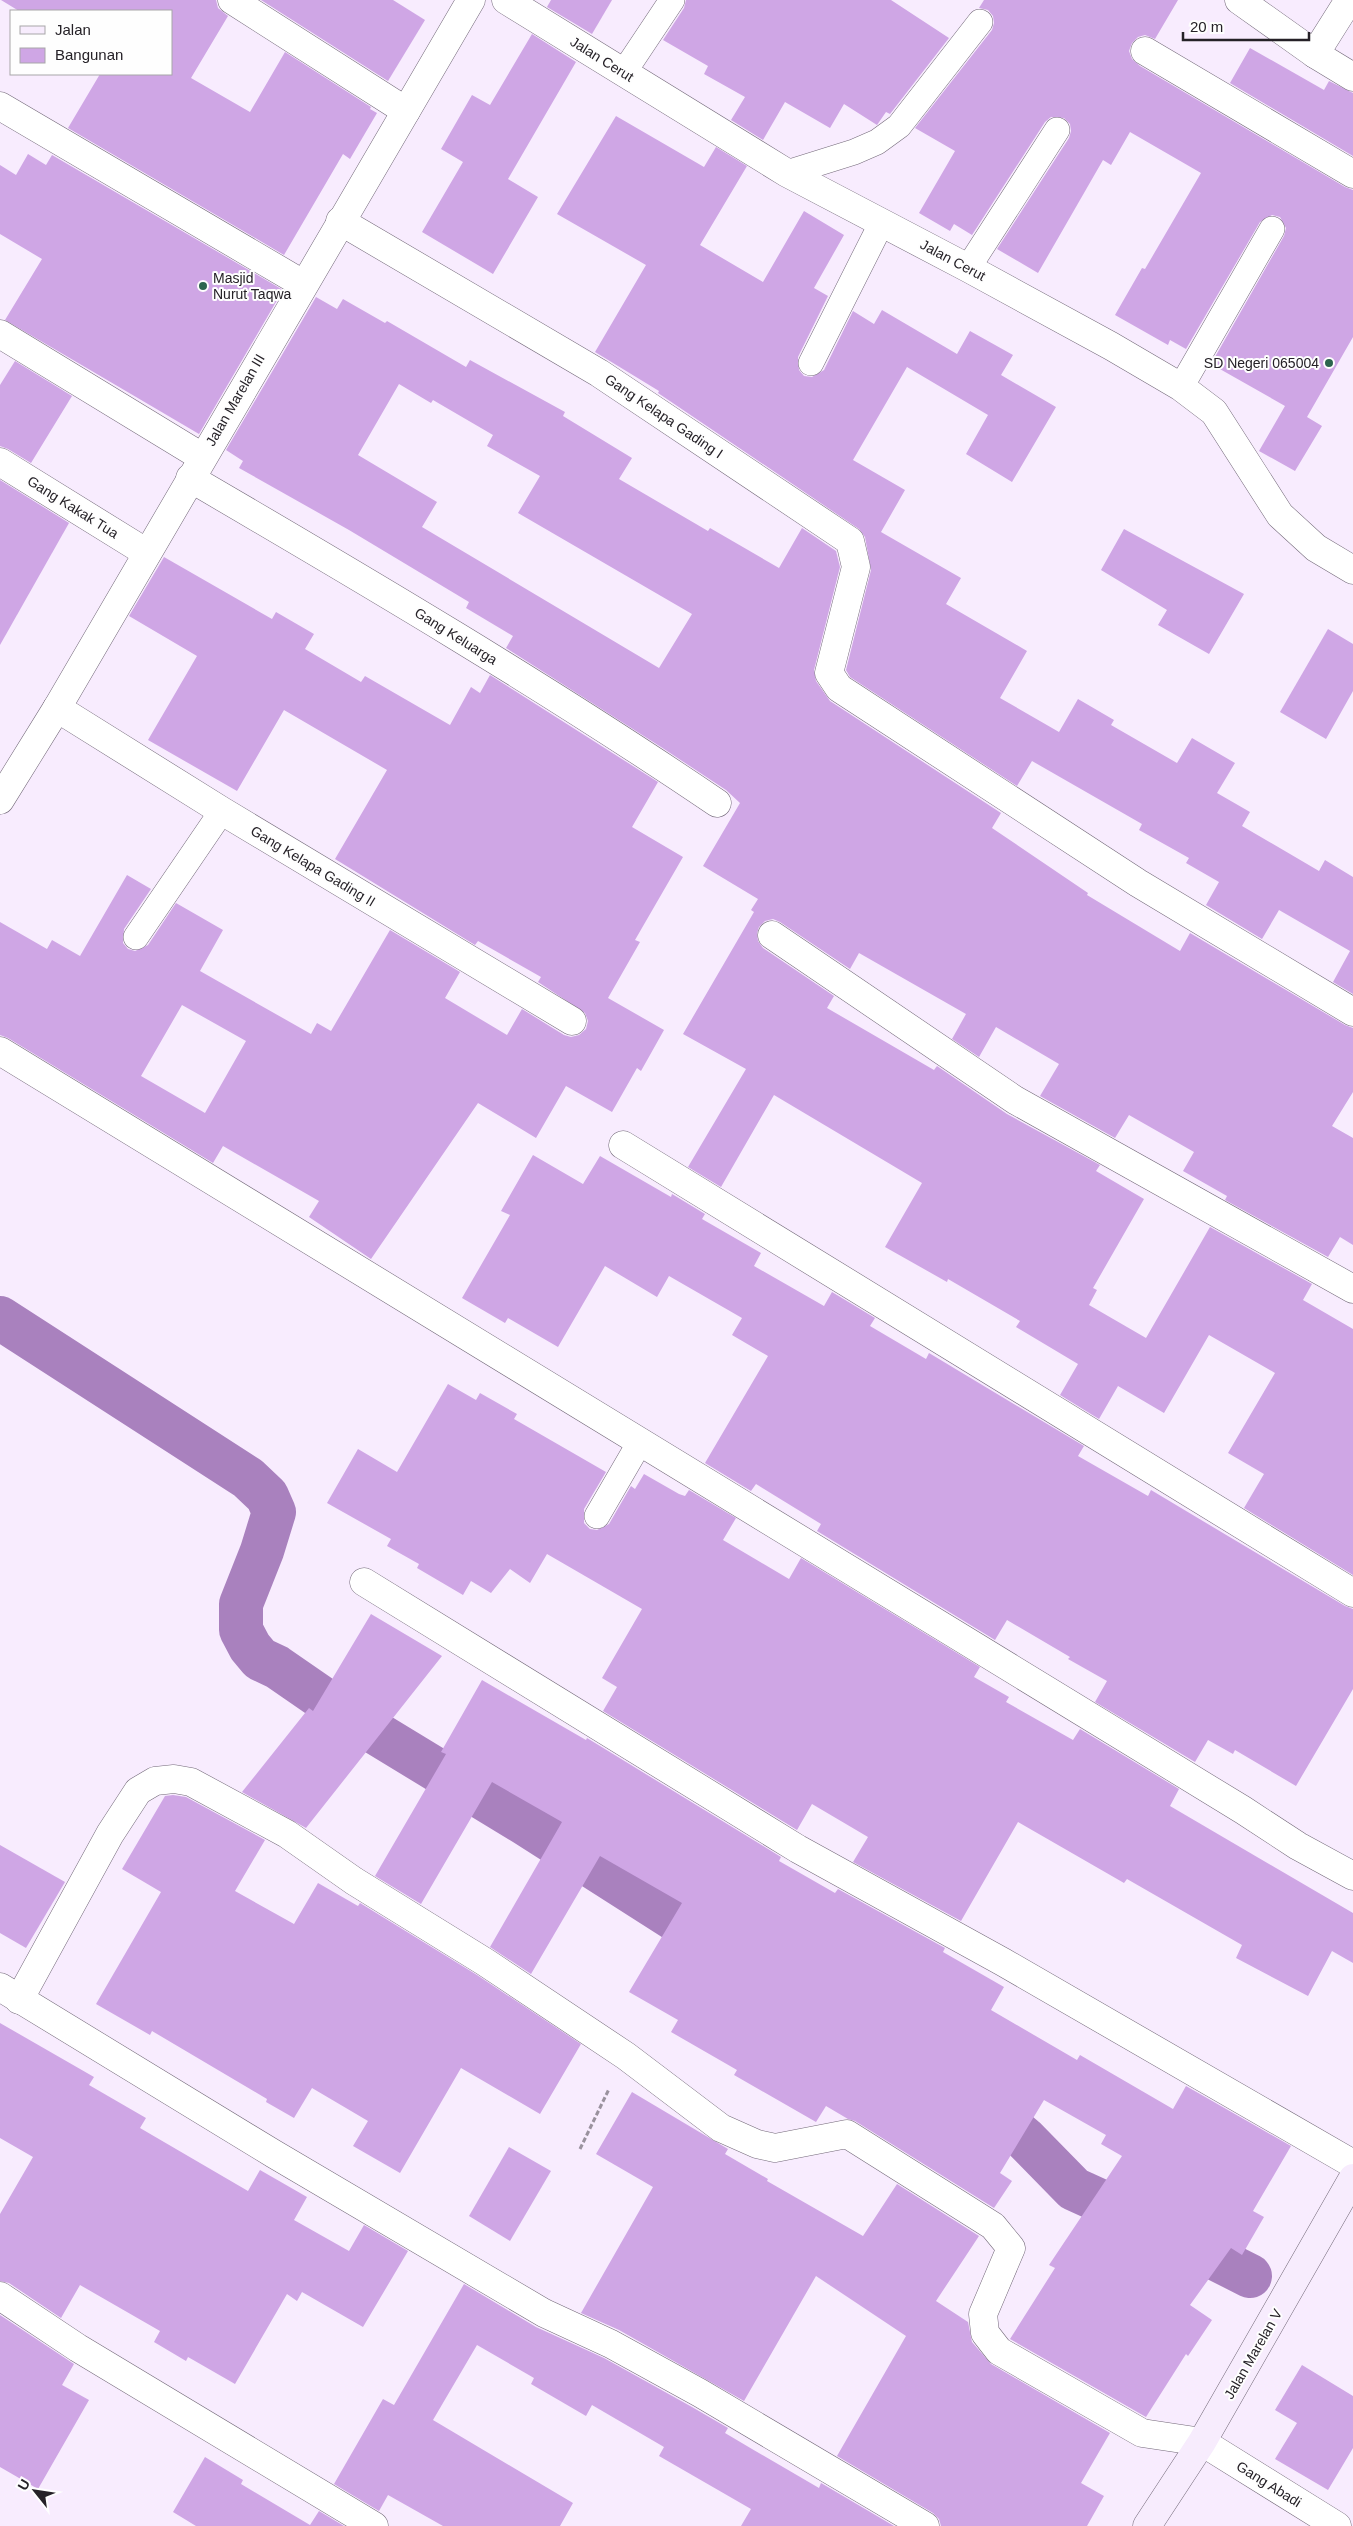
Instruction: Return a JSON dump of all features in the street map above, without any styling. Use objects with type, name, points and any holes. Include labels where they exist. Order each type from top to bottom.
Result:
[{"type":"street","points":[[232,0],[406,111]]},
{"type":"street","name":"Jalan Marelan III","points":[[0,800],[57,708],[303,284],[471,0]]},
{"type":"street","name":"Jalan Cerut","points":[[506,0],[787,173],[968,268],[1111,346],[1181,387],[1214,412],[1280,514],[1316,548],[1353,570]]},
{"type":"street","points":[[1238,0],[1315,54],[1353,77]]},
{"type":"street","points":[[1315,54],[1349,0]]},
{"type":"street","points":[[1145,51],[1353,174]]},
{"type":"street","points":[[0,106],[303,284]]},
{"type":"street","name":"Gang Kelapa Gading I","points":[[340,221],[599,372],[850,541],[856,567],[829,673],[839,688],[1138,883],[1353,1012]]},
{"type":"street","name":"Gang Keluarga","points":[[0,334],[360,577],[617,735],[717,803]]},
{"type":"street","name":"Gang Kakak Tua","points":[[0,462],[147,553]]},
{"type":"street","name":"Gang Kelapa Gading II","points":[[57,708],[222,811],[572,1021]]},
{"type":"street","points":[[772,935],[1015,1100],[1353,1289]]},
{"type":"street","points":[[0,1051],[1244,1810],[1298,1846],[1353,1876]]},
{"type":"street","points":[[623,1145],[1353,1593]]},
{"type":"street","points":[[364,1582],[798,1849],[1003,1962],[1353,2164]]},
{"type":"street","points":[[925,2526],[700,2393],[611,2344],[544,2313],[274,2154],[10,1994],[138,1791],[155,1781],[174,1779],[191,1782],[287,1834],[354,1881],[485,1962],[626,2056],[722,2128],[757,2144],[775,2148],[847,2134],[993,2226],[1011,2248],[983,2314],[985,2333],[999,2351],[1142,2433],[1202,2442]]},
{"type":"street","name":"Jalan Marelan V","points":[[1147,2526],[1202,2442],[1353,2178]]},
{"type":"street","points":[[0,2296],[78,2348],[374,2526]]},
{"type":"street","name":"Gang Abadi","points":[[1202,2442],[1337,2526]]},
{"type":"lane","points":[[624,72],[672,0]]},
{"type":"lane","points":[[787,173],[869,145],[899,126],[980,22]]},
{"type":"lane","points":[[968,268],[1057,130]]},
{"type":"lane","points":[[811,363],[882,224]]},
{"type":"lane","points":[[1181,387],[1272,229]]},
{"type":"lane","points":[[136,936],[222,811]]},
{"type":"lane","points":[[598,1516],[640,1442]]},
{"type":"path","points":[[580,2149],[626,2056]]},
{"type":"building","points":[[1,0],[216,0],[218,8],[228,16],[191,78],[250,112],[285,52],[371,107],[370,109],[377,113],[350,159],[343,154],[284,255],[68,128],[99,75],[172,75],[172,10],[17,10]]},
{"type":"building","points":[[261,0],[393,0],[425,20],[388,81]]},
{"type":"building","points":[[551,0],[612,0],[592,34],[547,7]]},
{"type":"building","points":[[686,0],[891,0],[949,38],[890,114],[886,112],[877,125],[844,104],[830,128],[785,102],[763,140],[731,120],[745,97],[704,74],[708,66],[663,40],[684,8]]},
{"type":"building","points":[[984,0],[1178,0],[1155,39],[1145,35],[1138,37],[1132,43],[1129,51],[1132,59],[1140,66],[1353,190],[1353,337],[1307,417],[1322,426],[1295,471],[1259,451],[1285,406],[1211,364],[1284,236],[1286,228],[1280,217],[1272,215],[1260,222],[1186,349],[1170,340],[1168,345],[1115,315],[1142,268],[1145,269],[1201,173],[1130,132],[1111,165],[1103,160],[1038,273],[997,249],[1069,138],[1070,124],[1064,118],[1051,117],[1045,122],[972,235],[954,224],[950,231],[919,213],[955,151],[915,128],[992,30],[993,16],[988,10],[979,8]]},
{"type":"building","points":[[532,34],[576,62],[508,179],[538,197],[493,274],[422,232],[463,162],[441,149],[472,95],[490,105]]},
{"type":"building","points":[[1250,48],[1324,90],[1329,81],[1353,93],[1353,156],[1230,83]]},
{"type":"building","points":[[616,116],[704,167],[716,147],[747,166],[700,245],[763,282],[804,211],[844,235],[814,288],[828,296],[798,357],[799,370],[804,376],[812,377],[824,370],[853,311],[874,324],[882,310],[957,354],[970,331],[1013,355],[1001,375],[1056,407],[1012,482],[966,454],[988,415],[907,367],[853,460],[905,490],[881,532],[961,578],[946,604],[1027,651],[1000,698],[1059,732],[1078,699],[1114,720],[1111,725],[1177,763],[1192,738],[1235,763],[1217,793],[1250,812],[1242,826],[1319,871],[1325,860],[1353,877],[1353,994],[1333,982],[1350,951],[1279,910],[1262,939],[1206,905],[1219,882],[1186,863],[1189,858],[1139,830],[1142,824],[1032,761],[1017,786],[850,677],[846,670],[871,570],[865,537],[859,529],[658,393],[659,391],[595,352],[646,265],[557,214]]},
{"type":"building","points":[[28,154],[46,165],[52,155],[283,290],[199,434],[5,320],[42,259],[0,234],[0,165],[16,175]]},
{"type":"building","points":[[316,297],[337,309],[343,299],[385,323],[387,321],[466,367],[470,360],[565,412],[563,416],[632,458],[619,479],[708,531],[710,528],[779,568],[802,528],[836,551],[840,567],[814,670],[816,681],[830,701],[1001,813],[992,828],[1088,893],[1087,895],[1180,951],[1190,933],[1353,1028],[1353,1092],[1332,1126],[1353,1138],[1353,1245],[1340,1237],[1328,1257],[1225,1200],[1227,1196],[1183,1171],[1194,1152],[1129,1115],[1115,1138],[1040,1096],[1059,1064],[996,1027],[979,1057],[952,1039],[966,1014],[859,953],[850,969],[773,919],[765,921],[759,927],[757,933],[758,941],[763,948],[834,996],[827,1008],[934,1070],[937,1066],[1007,1114],[1100,1165],[1096,1171],[1144,1199],[1093,1288],[1097,1290],[1089,1305],[1146,1338],[1210,1227],[1312,1284],[1303,1300],[1353,1329],[1353,1575],[1244,1508],[1264,1474],[1228,1453],[1275,1373],[1209,1335],[1164,1413],[1118,1386],[1099,1419],[1060,1395],[1078,1364],[1016,1327],[1020,1321],[948,1279],[947,1282],[885,1247],[922,1183],[774,1095],[721,1187],[688,1167],[746,1069],[683,1034],[754,912],[751,910],[758,899],[703,866],[740,803],[726,790],[506,648],[513,636],[466,608],[469,602],[349,530],[239,468],[243,461],[226,450]],"holes":[[[399,384],[431,403],[433,400],[493,435],[487,446],[540,476],[518,513],[692,614],[659,668],[422,527],[437,502],[358,455]]]},
{"type":"building","points":[[15,361],[72,396],[31,463],[0,446],[0,385]]},
{"type":"building","points":[[0,480],[69,523],[0,645]]},
{"type":"building","points":[[1124,529],[1244,594],[1209,654],[1158,625],[1167,610],[1101,570]]},
{"type":"building","points":[[164,557],[272,619],[276,612],[314,634],[305,649],[361,682],[365,676],[450,725],[471,687],[480,693],[490,675],[658,782],[632,827],[683,857],[635,940],[640,942],[608,998],[664,1030],[641,1071],[637,1068],[612,1112],[566,1086],[536,1138],[478,1103],[371,1259],[309,1217],[319,1201],[223,1146],[213,1163],[8,1038],[0,1035],[0,922],[47,949],[52,940],[80,956],[127,875],[151,889],[124,929],[123,943],[128,949],[135,951],[148,945],[176,903],[223,930],[200,971],[311,1034],[317,1023],[331,1031],[390,930],[460,972],[445,998],[507,1035],[522,1009],[564,1035],[571,1037],[579,1035],[586,1029],[588,1021],[585,1013],[538,982],[541,977],[478,941],[475,945],[335,859],[387,770],[284,710],[237,791],[148,740],[197,656],[129,616]],"holes":[[[182,1005],[246,1041],[205,1113],[141,1076]]]},
{"type":"building","points":[[1328,629],[1353,644],[1353,691],[1326,739],[1280,712]]},
{"type":"building","points":[[533,1155],[583,1184],[600,1156],[671,1197],[672,1194],[705,1214],[702,1219],[761,1253],[754,1266],[824,1306],[832,1292],[875,1318],[870,1326],[926,1359],[929,1353],[1084,1446],[1078,1456],[1148,1496],[1151,1490],[1353,1609],[1353,1689],[1296,1786],[1235,1750],[1233,1754],[1208,1740],[1195,1762],[1095,1702],[1107,1681],[1068,1659],[1070,1657],[1007,1620],[995,1640],[817,1531],[821,1524],[756,1484],[751,1491],[705,1463],[768,1356],[732,1335],[742,1318],[669,1276],[657,1297],[605,1266],[558,1347],[508,1318],[505,1323],[462,1298],[510,1215],[501,1211]]},
{"type":"building","points":[[448,1384],[476,1400],[480,1393],[517,1414],[514,1419],[606,1472],[584,1509],[584,1523],[590,1529],[597,1530],[609,1524],[631,1486],[635,1489],[644,1474],[679,1494],[685,1496],[689,1490],[736,1518],[723,1540],[789,1579],[801,1558],[980,1667],[974,1677],[1009,1697],[1006,1702],[1073,1740],[1080,1729],[1179,1789],[1170,1806],[1353,1913],[1353,1963],[1332,1951],[1308,1996],[1236,1958],[1242,1945],[1127,1879],[1124,1883],[1018,1822],[961,1921],[853,1862],[868,1837],[812,1804],[797,1830],[603,1711],[617,1687],[602,1678],[642,1609],[547,1554],[530,1583],[510,1569],[491,1593],[471,1581],[463,1595],[417,1568],[419,1564],[387,1546],[391,1539],[327,1503],[358,1449],[397,1472]]},
{"type":"building","points":[[371,1614],[442,1656],[306,1828],[242,1792],[309,1708],[313,1711]]},
{"type":"building","points":[[482,1680],[586,1740],[587,1738],[781,1857],[779,1861],[835,1893],[838,1889],[945,1948],[943,1952],[1004,1987],[991,2010],[1077,2060],[1080,2055],[1173,2109],[1186,2086],[1291,2146],[1253,2211],[1264,2217],[1242,2255],[1231,2248],[1190,2305],[1212,2320],[1188,2356],[1186,2354],[1146,2417],[1010,2339],[1055,2268],[1049,2265],[1122,2156],[1101,2144],[1106,2135],[1044,2100],[1000,2173],[1012,2181],[994,2208],[855,2121],[826,2106],[816,2122],[734,2075],[737,2070],[671,2032],[678,2020],[629,1992],[682,1903],[600,1856],[531,1974],[490,1947],[562,1822],[492,1782],[421,1904],[375,1876],[446,1754],[441,1752]]},
{"type":"building","points":[[165,1796],[186,1797],[265,1840],[235,1891],[294,1924],[318,1883],[358,1906],[360,1903],[477,1975],[581,2044],[540,2114],[461,2068],[400,2173],[353,2146],[368,2121],[312,2088],[294,2118],[266,2102],[267,2099],[152,2031],[150,2035],[96,2004],[161,1892],[122,1869]]},
{"type":"building","points":[[0,1845],[65,1882],[26,1948],[0,1933]]},
{"type":"building","points":[[0,2023],[94,2077],[89,2085],[146,2118],[140,2128],[248,2191],[260,2170],[307,2197],[294,2220],[349,2251],[364,2225],[408,2251],[363,2327],[302,2292],[297,2301],[287,2294],[235,2384],[188,2357],[186,2361],[154,2342],[160,2331],[80,2285],[61,2318],[9,2283],[0,2281],[0,2214],[33,2157],[0,2138]]},
{"type":"building","points":[[632,2092],[728,2149],[725,2154],[768,2179],[767,2181],[863,2236],[897,2184],[979,2236],[936,2301],[968,2322],[972,2342],[991,2364],[1110,2433],[1081,2483],[1104,2496],[1087,2526],[941,2526],[939,2519],[933,2513],[837,2456],[906,2336],[816,2276],[744,2401],[619,2330],[581,2313],[653,2187],[596,2154]]},
{"type":"building","points":[[509,2147],[551,2171],[510,2241],[469,2216]]},
{"type":"building","points":[[464,2284],[536,2327],[604,2358],[692,2407],[728,2428],[725,2433],[752,2449],[819,2488],[821,2483],[894,2526],[741,2526],[751,2509],[659,2456],[664,2447],[592,2405],[586,2416],[531,2384],[534,2378],[477,2345],[433,2420],[573,2503],[560,2526],[443,2526],[388,2495],[379,2511],[334,2484],[383,2399],[394,2405]]},
{"type":"building","points":[[0,2315],[74,2364],[62,2385],[89,2400],[38,2489],[0,2467]]},
{"type":"building","points":[[1302,2365],[1353,2396],[1353,2448],[1328,2490],[1275,2459],[1297,2423],[1275,2410]]},
{"type":"building","points":[[205,2457],[243,2480],[241,2484],[310,2525],[319,2511],[344,2526],[196,2526],[173,2512]]},
{"type":"waterway","points":[[0,1318],[248,1478],[267,1496],[274,1512],[262,1551],[241,1604],[241,1630],[250,1647],[260,1659],[277,1667],[348,1716],[524,1823],[723,1950]]},
{"type":"waterway","points":[[975,2097],[1024,2138],[1074,2189],[1250,2276]]},
{"type":"place","name":"Masjid Nurut Taqwa","points":[[203,286]]},
{"type":"place","name":"SD Negeri 065004","points":[[1329,363]]}]
